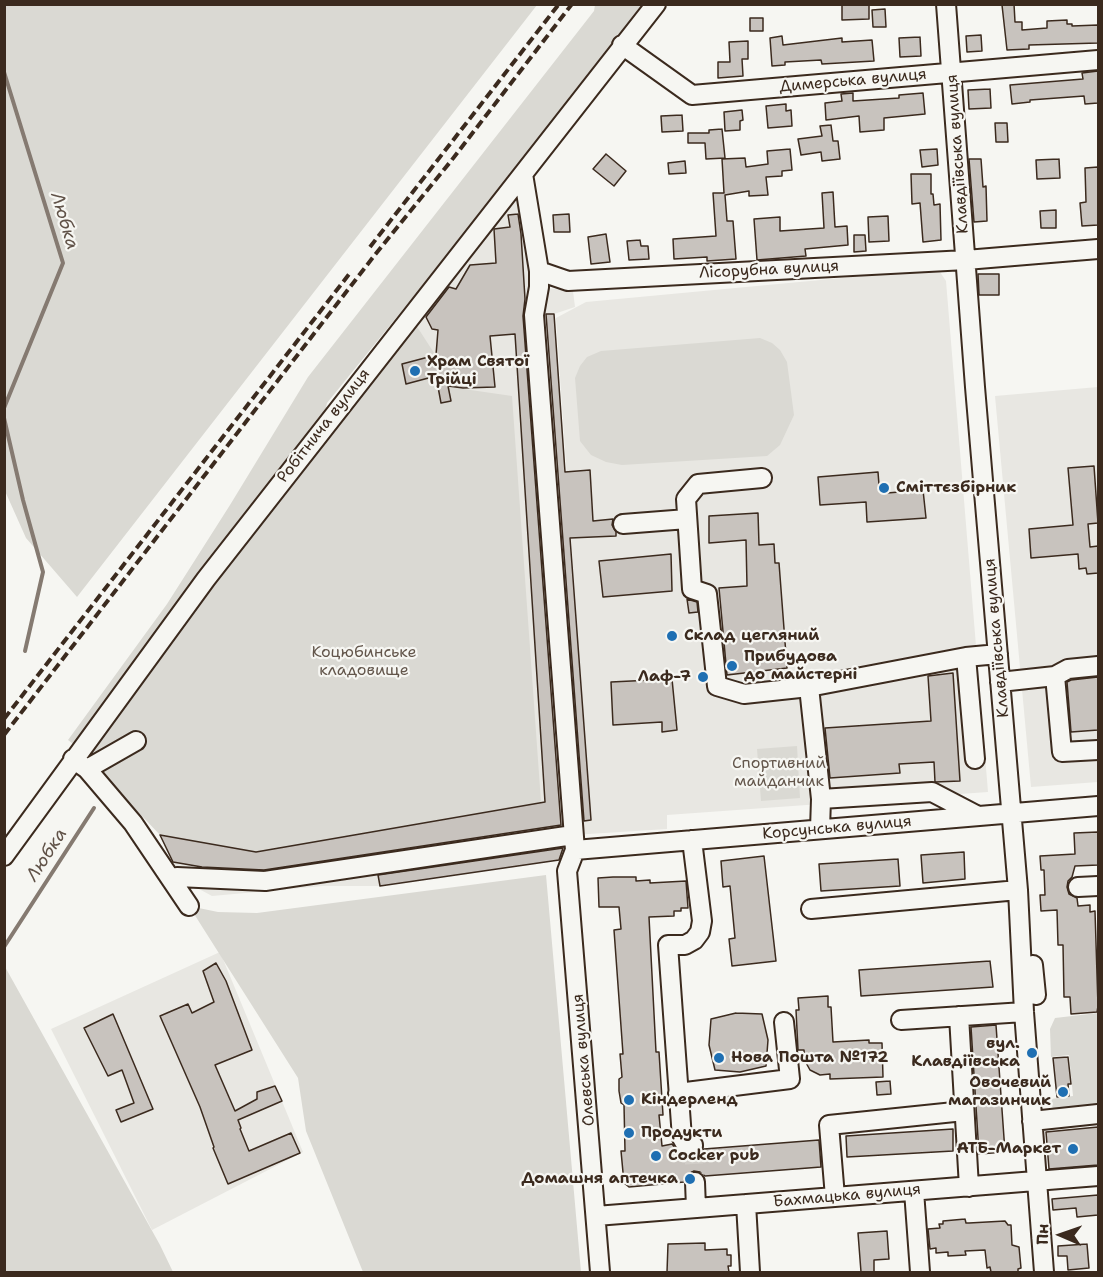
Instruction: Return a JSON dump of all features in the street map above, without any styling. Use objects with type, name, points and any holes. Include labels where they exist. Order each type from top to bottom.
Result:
[{"type":"street","name":"Робітнича вулиця","points":[[4,856],[80,764],[206,579],[656,4]]},
{"type":"street","name":"Клавдіївська вулиця","points":[[946,4],[1017,882],[1024,1012],[1044,1272]]},
{"type":"street","name":"Димерська вулиця","points":[[622,45],[692,95],[1098,60]]},
{"type":"street","points":[[523,174],[539,271]]},
{"type":"street","name":"Лісорубна вулиця","points":[[539,271],[568,281],[966,260],[1098,249]]},
{"type":"street","name":"Олевська вулиця","points":[[539,271],[539,287],[534,315],[574,842],[567,871],[600,1272]]},
{"type":"street","points":[[762,478],[698,484],[686,499],[692,589],[707,594],[717,686],[744,694],[809,687],[966,657],[998,654]]},
{"type":"street","points":[[623,524],[687,519]]},
{"type":"street","points":[[966,657],[975,759]]},
{"type":"street","points":[[1000,682],[1055,676],[1068,669],[1098,666]]},
{"type":"street","points":[[1055,676],[1062,752],[1098,750]]},
{"type":"street","points":[[809,687],[820,799],[820,829]]},
{"type":"street","points":[[136,741],[80,764],[133,823],[189,906]]},
{"type":"street","points":[[820,799],[932,792],[979,816]]},
{"type":"street","name":"Корсунська вулиця","points":[[172,880],[177,877],[265,881],[574,842],[692,840],[1098,806]]},
{"type":"street","points":[[692,840],[702,921],[700,932],[694,940],[685,945],[668,945],[682,1138],[686,1145],[693,1144],[693,1146]]},
{"type":"street","points":[[811,909],[1017,882],[1028,894],[1036,995]]},
{"type":"street","points":[[1078,887],[1098,886]]},
{"type":"street","points":[[901,1020],[1024,1012]]},
{"type":"street","points":[[959,1016],[969,1187]]},
{"type":"street","points":[[678,1093],[790,1078],[784,1022]]},
{"type":"street","points":[[835,1197],[829,1125],[964,1111]]},
{"type":"street","points":[[1032,1121],[1098,1114]]},
{"type":"street","name":"Бахмацька вулиця","points":[[596,1216],[1098,1176]]},
{"type":"street","points":[[695,1182],[696,1208]]},
{"type":"street","points":[[914,1191],[920,1272]]},
{"type":"street","points":[[746,1204],[750,1272]]},
{"type":"shaded area","points":[[520,191],[539,287],[573,291],[575,307],[554,314],[576,611],[556,318],[586,302],[938,269],[946,281],[988,792],[667,815],[667,829],[565,837],[565,859],[380,886],[323,886],[212,896],[177,877],[160,835],[256,852],[442,386],[414,322]]},
{"type":"shaded area","points":[[1098,387],[1098,782],[1031,787],[995,396]]},
{"type":"shaded area","points":[[220,952],[303,1152],[152,1230],[51,1029]]},
{"type":"green space","points":[[4,5],[537,5],[77,597],[26,538],[5,491]]},
{"type":"green space","points":[[595,5],[650,5],[423,292],[413,297],[327,403],[324,416],[77,747],[68,740],[167,604],[308,377],[594,11]]},
{"type":"green space","name":"Коцюбинське кладовище","points":[[414,322],[436,356],[443,386],[512,396],[541,802],[256,852],[160,835],[85,756],[212,584]]},
{"type":"green space","points":[[760,338],[772,343],[780,350],[787,362],[794,415],[780,445],[767,456],[622,465],[606,462],[591,455],[580,441],[575,378],[587,357],[601,351]]},
{"type":"green space","name":"Спортивний майданчик","points":[[797,746],[800,798],[761,801],[757,749]]},
{"type":"green space","points":[[546,875],[581,1272],[363,1272],[306,1131],[298,1078],[189,906],[218,912],[257,913]]},
{"type":"green space","points":[[4,965],[160,1245],[173,1272],[5,1272]]},
{"type":"green space","points":[[1098,1013],[1098,1105],[1053,1111],[1051,1099],[1073,1096],[1069,1055],[1051,1057],[1050,1029],[1055,1018]]},
{"type":"building","points":[[842,4],[869,4],[869,19],[842,20]]},
{"type":"building","points":[[1014,4],[1015,22],[1022,22],[1022,30],[1047,28],[1047,21],[1067,20],[1067,24],[1072,24],[1072,26],[1098,25],[1098,43],[1029,45],[1029,49],[1007,50],[1002,5]]},
{"type":"building","points":[[885,9],[886,27],[873,27],[872,10]]},
{"type":"building","points":[[750,18],[763,18],[763,31],[750,31]]},
{"type":"building","points":[[981,35],[982,51],[967,52],[966,36]]},
{"type":"building","points":[[782,36],[783,45],[842,38],[842,42],[872,40],[874,61],[822,64],[821,60],[785,62],[785,65],[772,66],[770,38]]},
{"type":"building","points":[[920,37],[921,56],[900,57],[899,38]]},
{"type":"building","points":[[748,41],[748,59],[742,59],[743,76],[718,78],[718,62],[730,62],[729,42]]},
{"type":"building","points":[[1098,71],[1098,103],[1085,104],[1084,96],[1030,100],[1030,102],[1012,104],[1010,85],[1083,79],[1082,73]]},
{"type":"building","points":[[990,89],[991,108],[969,109],[968,90]]},
{"type":"building","points":[[853,93],[853,101],[899,98],[899,95],[923,93],[925,114],[884,118],[884,130],[860,132],[859,116],[826,120],[825,103],[842,101],[841,94]]},
{"type":"building","points":[[786,104],[786,111],[791,110],[792,126],[768,128],[766,106]]},
{"type":"building","points":[[742,110],[743,120],[740,121],[740,130],[725,131],[724,112]]},
{"type":"building","points":[[682,115],[683,131],[662,132],[661,116]]},
{"type":"building","points":[[995,123],[1007,123],[1008,142],[996,142]]},
{"type":"building","points":[[831,125],[833,141],[838,141],[840,159],[822,161],[821,152],[801,155],[798,139],[822,136],[820,126]]},
{"type":"building","points":[[722,129],[725,158],[706,159],[705,143],[688,143],[688,133],[709,133],[709,130]]},
{"type":"building","points":[[790,149],[792,170],[782,171],[782,176],[766,177],[768,195],[749,196],[749,191],[725,195],[727,221],[733,221],[736,259],[707,261],[707,257],[674,259],[673,239],[716,236],[713,193],[724,193],[722,159],[745,158],[746,167],[768,164],[767,151]]},
{"type":"building","points":[[937,149],[938,165],[922,167],[920,150]]},
{"type":"building","points":[[606,154],[626,171],[614,186],[593,169]]},
{"type":"building","points":[[969,159],[981,159],[983,187],[986,186],[987,221],[974,222]]},
{"type":"building","points":[[1059,159],[1060,178],[1037,179],[1036,160]]},
{"type":"building","points":[[685,161],[686,173],[669,174],[668,163]]},
{"type":"building","points":[[1098,167],[1098,225],[1082,226],[1080,203],[1086,202],[1085,168]]},
{"type":"building","points":[[911,174],[931,174],[931,194],[933,194],[934,205],[940,204],[941,240],[923,242],[920,203],[912,204]]},
{"type":"building","points":[[833,192],[835,227],[847,226],[848,245],[805,249],[806,256],[757,260],[754,219],[780,217],[780,231],[824,228],[822,193]]},
{"type":"building","points":[[1056,210],[1056,228],[1041,228],[1040,211]]},
{"type":"building","points":[[518,214],[525,299],[523,316],[561,825],[264,870],[202,867],[173,862],[160,835],[256,852],[545,802],[515,334],[490,336],[495,387],[448,386],[451,401],[441,403],[436,376],[406,384],[402,364],[436,355],[438,330],[432,329],[426,317],[449,287],[456,289],[470,265],[496,263],[494,229],[510,227],[508,215]]},
{"type":"building","points":[[569,214],[570,232],[554,232],[553,215]]},
{"type":"building","points":[[888,216],[889,241],[869,242],[868,217]]},
{"type":"building","points":[[606,234],[610,262],[591,264],[588,237]]},
{"type":"building","points":[[854,235],[865,235],[866,251],[854,252]]},
{"type":"building","points":[[640,240],[641,246],[648,246],[649,259],[629,260],[627,241]]},
{"type":"building","points":[[978,274],[999,274],[999,295],[979,295]]},
{"type":"building","points":[[546,314],[554,314],[565,472],[590,470],[593,521],[613,519],[612,525],[616,532],[616,536],[570,538],[591,820],[584,821]]},
{"type":"building","points":[[1094,466],[1098,523],[1088,524],[1090,547],[1098,546],[1098,573],[1087,574],[1086,568],[1079,569],[1078,554],[1031,558],[1029,529],[1073,525],[1068,468]]},
{"type":"building","points":[[878,472],[879,485],[886,485],[887,493],[923,490],[926,518],[867,522],[866,502],[820,505],[818,477]]},
{"type":"building","points":[[758,513],[759,545],[774,544],[775,563],[779,563],[787,668],[727,675],[719,588],[747,586],[746,540],[709,543],[709,516]]},
{"type":"building","points":[[671,554],[672,591],[603,597],[599,561]]},
{"type":"building","points":[[687,599],[697,602],[698,612],[689,613]]},
{"type":"building","points":[[953,673],[960,781],[935,782],[934,762],[899,764],[900,773],[830,778],[825,728],[931,721],[928,676]]},
{"type":"building","points":[[1098,677],[1098,730],[1071,732],[1067,682]]},
{"type":"building","points":[[672,679],[677,730],[662,732],[662,722],[613,725],[611,682]]},
{"type":"building","points":[[1098,832],[1098,865],[1075,866],[1067,887],[1069,894],[1077,898],[1078,906],[1090,905],[1090,912],[1095,911],[1098,1006],[1097,1012],[1071,1014],[1070,997],[1064,997],[1063,945],[1058,945],[1057,910],[1041,911],[1040,895],[1045,895],[1044,870],[1041,870],[1040,856],[1075,854],[1074,833]]},
{"type":"building","points":[[563,848],[559,860],[380,886],[378,875]]},
{"type":"building","points":[[964,852],[965,879],[923,883],[921,855]]},
{"type":"building","points":[[764,856],[776,961],[732,966],[729,939],[735,938],[730,886],[723,887],[721,861]]},
{"type":"building","points":[[898,859],[900,886],[821,891],[819,864]]},
{"type":"building","points":[[636,877],[636,881],[650,880],[650,883],[686,881],[688,908],[674,911],[674,916],[649,917],[656,1052],[659,1052],[663,1115],[659,1115],[662,1146],[672,1144],[680,1154],[694,1157],[704,1149],[819,1140],[821,1167],[705,1176],[694,1171],[685,1176],[684,1182],[629,1187],[624,1183],[621,1151],[625,1151],[624,1105],[621,1103],[619,1091],[619,1079],[622,1077],[620,1054],[623,1054],[614,930],[621,929],[619,907],[599,907],[598,878]]},
{"type":"building","points":[[990,961],[993,987],[861,996],[859,970]]},
{"type":"building","points":[[216,963],[226,981],[252,1050],[215,1065],[235,1111],[257,1099],[257,1092],[275,1086],[282,1101],[238,1120],[249,1151],[291,1133],[300,1153],[228,1184],[200,1107],[160,1016],[188,1004],[192,1013],[214,1002],[203,971]]},
{"type":"building","points":[[828,996],[833,1042],[869,1040],[869,1043],[882,1043],[883,1077],[830,1079],[830,1074],[820,1075],[810,1070],[805,1061],[804,1050],[798,1050],[796,1010],[799,1010],[798,998]]},
{"type":"building","points":[[736,1013],[762,1014],[768,1040],[766,1066],[740,1072],[715,1070],[709,1045],[711,1019]]},
{"type":"building","points":[[113,1014],[153,1109],[121,1122],[116,1110],[134,1103],[122,1070],[108,1076],[84,1028]]},
{"type":"building","points":[[996,1025],[1005,1152],[979,1154],[971,1027]]},
{"type":"building","points":[[1068,1057],[1071,1084],[1068,1084],[1069,1096],[1057,1097],[1053,1058]]},
{"type":"building","points":[[890,1081],[891,1094],[877,1095],[876,1082]]},
{"type":"building","name":"АТБ-Маркет","points":[[1098,1127],[1098,1165],[1049,1169],[1046,1132]]},
{"type":"building","points":[[953,1129],[953,1151],[847,1157],[846,1136]]},
{"type":"building","points":[[1098,1195],[1098,1215],[1077,1217],[1076,1208],[1053,1210],[1052,1199]]},
{"type":"building","points":[[965,1219],[966,1223],[1005,1221],[1011,1225],[1012,1245],[1019,1247],[1021,1268],[1018,1272],[991,1272],[990,1267],[987,1268],[985,1250],[965,1251],[966,1255],[948,1256],[948,1252],[936,1253],[936,1248],[930,1249],[928,1229],[940,1228],[939,1224],[943,1224],[943,1221]]},
{"type":"building","points":[[887,1231],[889,1259],[874,1260],[874,1272],[861,1272],[858,1233]]},
{"type":"building","points":[[705,1243],[705,1250],[727,1249],[727,1255],[731,1255],[729,1272],[667,1272],[668,1244]]},
{"type":"building","points":[[1087,1244],[1089,1268],[1068,1270],[1067,1256],[1058,1256],[1058,1246]]},
{"type":"waterway","name":"Любка","points":[[4,72],[63,263],[4,408]]},
{"type":"waterway","name":"Любка","points":[[4,418],[43,572],[25,651]]},
{"type":"waterway","name":"Любка","points":[[4,947],[94,808]]},
{"type":"tunnel","points":[[693,1146],[695,1182]]},
{"type":"railway","points":[[370,247],[559,4]]},
{"type":"railway","points":[[4,735],[572,4]]},
{"type":"railway","points":[[4,719],[350,273]]},
{"type":"place","name":"Храм Святої Трійці","points":[[415,371]]},
{"type":"place","name":"Сміттєзбірник","points":[[884,488]]},
{"type":"place","name":"Склад цегляний","points":[[672,636]]},
{"type":"place","name":"Прибудова до майстерні","points":[[732,666]]},
{"type":"place","name":"Лаф-7","points":[[703,677]]},
{"type":"place","name":"вул. Клавдіївська","points":[[1032,1053]]},
{"type":"place","name":"Нова Пошта №172","points":[[719,1058]]},
{"type":"place","name":"Овочевий магазинчик","points":[[1063,1092]]},
{"type":"place","name":"Кіндерленд","points":[[629,1100]]},
{"type":"place","name":"Продукти","points":[[629,1133]]},
{"type":"place","name":"АТБ-Маркет","points":[[1073,1149]]},
{"type":"place","name":"Cocker pub","points":[[656,1156]]},
{"type":"place","name":"Домашня аптечка","points":[[690,1179]]}]
